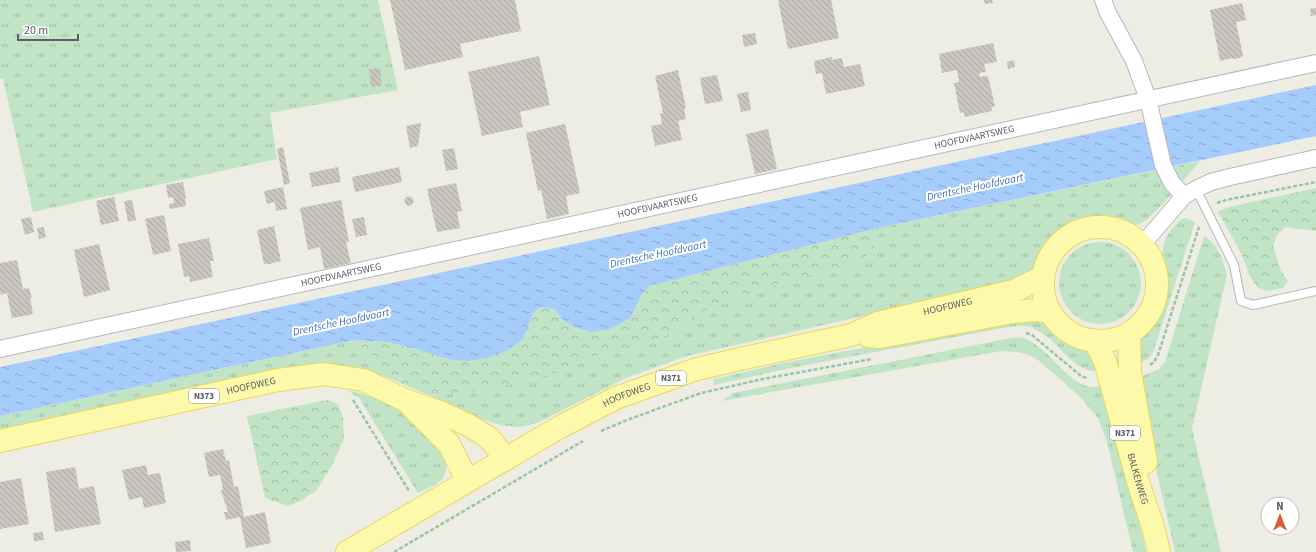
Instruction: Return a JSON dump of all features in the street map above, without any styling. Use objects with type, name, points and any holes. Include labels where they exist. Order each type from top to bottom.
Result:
[{"type":"main road","points":[[1092,227],[1110,227],[1128,234],[1142,245],[1152,259],[1157,275],[1157,292],[1151,308],[1142,322],[1129,333],[1112,339],[1094,340],[1076,335],[1061,326],[1050,312],[1044,295],[1043,276],[1049,259],[1059,244],[1074,233],[1092,227]]},
{"type":"main road","name":"HOOFDWEG","points":[[347,552],[467,480],[560,427],[616,398],[697,369],[851,335],[878,323],[1014,291],[1043,276]]},
{"type":"main road","name":"HOOFDWEG","points":[[851,335],[880,337],[1013,312],[1037,310],[1050,312]]},
{"type":"main road","name":"BALKENWEG","points":[[1129,333],[1130,372],[1149,483],[1153,527]]},
{"type":"main road","name":"BALKENWEG","points":[[1094,340],[1105,361],[1159,552]]},
{"type":"main road","name":"HOOFDWEG","points":[[0,441],[278,380],[324,374],[363,380],[405,400],[442,413],[468,425],[490,438],[506,458]]},
{"type":"main road","name":"HOOFDWEG","points":[[405,400],[449,444],[467,480]]},
{"type":"street","points":[[1103,0],[1108,13],[1134,61],[1148,99],[1163,165],[1172,182],[1190,192]]},
{"type":"street","name":"HOOFDVAARTSWEG","points":[[0,349],[1316,63]]},
{"type":"street","points":[[1142,245],[1190,192],[1211,182],[1230,176],[1316,158]]},
{"type":"lane","points":[[1190,192],[1206,212],[1234,265],[1241,301],[1253,305],[1316,291]]},
{"type":"path","points":[[1130,372],[1151,365],[1158,355],[1202,220],[1206,212],[1213,206],[1226,200],[1316,182]]},
{"type":"path","points":[[1021,332],[1032,335],[1082,376],[1094,379],[1109,376]]},
{"type":"path","points":[[600,432],[627,420],[701,393],[763,379],[877,358]]},
{"type":"path","points":[[350,398],[355,402],[410,492]]},
{"type":"path","points":[[394,552],[587,438]]},
{"type":"green space","points":[[0,0],[378,0],[398,90],[270,113],[277,159],[33,212],[3,79],[0,79]]},
{"type":"green space","points":[[1200,161],[1170,196],[1152,215],[1144,221],[1133,225],[1112,221],[1095,220],[1073,226],[1054,241],[1032,273],[1023,278],[1003,284],[687,356],[626,378],[537,423],[520,427],[500,425],[478,418],[431,396],[495,388],[555,373],[599,355],[620,353],[652,342],[682,328],[704,311],[733,299],[801,277],[839,270],[865,257],[875,247],[878,228]]},
{"type":"green space","points":[[1316,188],[1316,231],[1285,227],[1277,235],[1273,246],[1281,271],[1288,281],[1283,288],[1267,291],[1258,288],[1250,277],[1242,255],[1218,212],[1229,207]]},
{"type":"green space","points":[[1185,218],[1195,222],[1153,353],[1148,359],[1137,364],[1141,337],[1156,313],[1163,296],[1163,253],[1166,238],[1179,221]]},
{"type":"green space","points":[[878,228],[875,247],[865,257],[839,270],[801,277],[733,299],[704,311],[682,328],[652,342],[620,353],[599,355],[555,373],[495,388],[431,396],[389,378],[372,355],[354,340],[387,342],[417,349],[523,339],[533,313],[541,307],[554,309],[563,320],[574,327],[590,332],[630,318],[642,294],[649,286]]},
{"type":"green space","points":[[1204,236],[1217,248],[1227,275],[1192,429],[1221,552],[1175,552],[1155,464],[1140,377],[1159,369],[1165,362]]},
{"type":"green space","points":[[1100,242],[1116,245],[1129,254],[1138,267],[1141,283],[1138,299],[1129,312],[1116,321],[1100,324],[1084,321],[1071,312],[1062,299],[1059,283],[1062,267],[1071,254],[1084,245]]},
{"type":"green space","points":[[1014,319],[1035,319],[1047,323],[1091,353],[1099,370],[1092,371],[1079,366],[1043,334],[1027,326],[1017,326],[791,368],[713,385],[714,379],[783,363]]},
{"type":"green space","points":[[1011,338],[1023,338],[1032,342],[1042,349],[1067,374],[1085,386],[1094,387],[1103,385],[1128,472],[1146,552],[1133,552],[1107,442],[1098,418],[1080,397],[1038,360],[1027,354],[1001,351],[722,401],[733,393]]},
{"type":"green space","points":[[354,340],[372,355],[389,378],[366,370],[342,365],[306,365],[0,429],[0,416]]},
{"type":"green space","points":[[347,390],[364,394],[388,404],[396,408],[420,426],[447,456],[446,472],[444,477],[437,484],[418,493],[359,398]]},
{"type":"green space","points":[[327,400],[338,404],[343,417],[344,439],[333,463],[317,490],[301,501],[287,506],[265,498],[247,416]]},
{"type":"water","name":"Drentsche Hoofdvaart","points":[[1316,85],[1316,136],[878,228],[649,286],[642,294],[630,318],[609,329],[590,332],[574,327],[563,320],[554,309],[541,307],[533,313],[523,339],[508,350],[487,358],[468,361],[448,359],[417,349],[387,342],[354,340],[0,416],[0,367]]},
{"type":"building","points":[[390,0],[515,0],[521,31],[460,44],[463,57],[405,70]]},
{"type":"building","points":[[778,0],[831,0],[839,38],[788,49]]},
{"type":"building","points":[[984,0],[992,0],[993,3],[985,4]]},
{"type":"building","points":[[1242,3],[1246,20],[1236,22],[1243,56],[1220,61],[1210,10]]},
{"type":"building","points":[[1316,8],[1316,15],[1311,16],[1310,9]]},
{"type":"building","points":[[755,33],[757,44],[744,47],[742,35]]},
{"type":"building","points":[[993,43],[997,62],[984,64],[986,72],[979,73],[980,77],[988,76],[995,106],[991,107],[992,111],[965,117],[964,112],[960,113],[954,83],[959,82],[957,70],[942,73],[939,54]]},
{"type":"building","points":[[539,56],[550,105],[520,112],[523,127],[482,136],[468,72]]},
{"type":"building","points":[[832,57],[832,60],[842,58],[844,67],[860,64],[865,86],[826,94],[822,73],[816,74],[814,61]]},
{"type":"building","points":[[1014,60],[1015,67],[1008,69],[1007,62]]},
{"type":"building","points":[[380,68],[382,86],[371,87],[369,69]]},
{"type":"building","points":[[678,70],[686,108],[684,109],[686,119],[678,121],[682,140],[655,146],[651,126],[662,124],[660,113],[663,113],[655,76]]},
{"type":"building","points":[[717,75],[723,101],[705,104],[700,78]]},
{"type":"building","points":[[748,92],[751,110],[741,112],[737,94]]},
{"type":"building","points":[[421,123],[418,146],[410,148],[406,126]]},
{"type":"building","points":[[565,124],[580,193],[566,196],[569,214],[547,219],[541,190],[538,191],[526,133]]},
{"type":"building","points":[[768,129],[777,169],[755,174],[746,134]]},
{"type":"building","points":[[283,147],[290,183],[284,185],[277,149]]},
{"type":"building","points":[[454,148],[458,169],[446,171],[442,150]]},
{"type":"building","points":[[338,167],[341,182],[312,187],[309,173]]},
{"type":"building","points":[[399,167],[402,182],[355,192],[352,177]]},
{"type":"building","points":[[183,182],[186,206],[170,209],[169,204],[174,203],[173,197],[168,198],[166,185]]},
{"type":"building","points":[[456,183],[462,211],[457,212],[460,228],[437,232],[427,189]]},
{"type":"building","points":[[283,187],[287,209],[276,211],[275,202],[267,204],[264,191]]},
{"type":"building","points":[[409,196],[414,201],[409,206],[404,201]]},
{"type":"building","points":[[114,197],[119,221],[101,225],[96,201]]},
{"type":"building","points":[[132,200],[136,220],[128,222],[124,201]]},
{"type":"building","points":[[341,200],[349,242],[346,242],[351,263],[324,269],[320,247],[308,250],[300,208]]},
{"type":"building","points":[[164,215],[171,251],[153,255],[145,219]]},
{"type":"building","points":[[31,217],[34,232],[25,235],[21,219]]},
{"type":"building","points":[[364,217],[367,235],[356,237],[352,219]]},
{"type":"building","points":[[274,226],[281,261],[271,264],[264,264],[257,230]]},
{"type":"building","points":[[44,227],[46,237],[39,239],[37,228]]},
{"type":"building","points":[[209,238],[214,261],[210,261],[213,277],[190,282],[189,276],[184,277],[178,244]]},
{"type":"building","points":[[99,244],[110,290],[84,297],[74,250]]},
{"type":"building","points":[[17,260],[23,289],[29,288],[32,298],[30,298],[33,313],[30,315],[12,318],[7,293],[1,295],[0,292],[0,263]]},
{"type":"building","points":[[223,449],[226,461],[229,460],[234,487],[238,486],[244,517],[265,512],[271,543],[246,548],[240,517],[226,520],[224,512],[228,512],[221,490],[223,489],[220,475],[209,477],[204,453]]},
{"type":"building","points":[[146,465],[148,475],[160,473],[166,503],[144,508],[142,497],[129,500],[122,470]]},
{"type":"building","points":[[75,467],[79,489],[94,486],[101,524],[55,532],[46,472]]},
{"type":"building","points":[[21,478],[29,524],[0,529],[0,482]]},
{"type":"building","points":[[43,532],[44,540],[34,541],[33,533]]},
{"type":"building","points":[[190,540],[191,551],[176,552],[175,542]]}]
